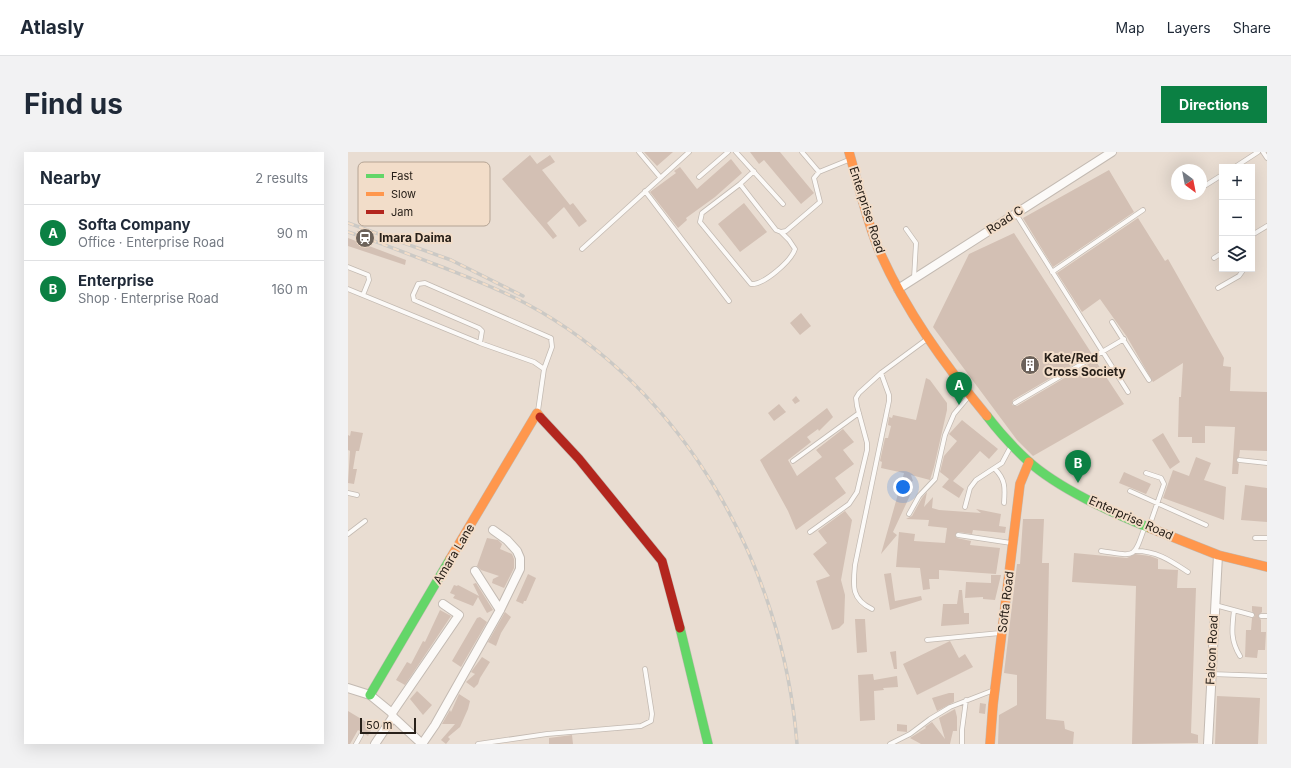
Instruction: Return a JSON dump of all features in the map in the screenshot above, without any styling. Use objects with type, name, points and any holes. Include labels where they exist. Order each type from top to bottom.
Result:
[{"type":"street","name":"Road C","points":[[898,289],[1112,152]]},
{"type":"street","name":"Enterprise Road","points":[[850,156],[878,247],[898,289],[927,339],[969,395],[1029,462],[1055,480],[1092,502],[1147,527],[1218,555],[1267,567]]},
{"type":"street","name":"Amara Lane","points":[[370,695],[538,413]]},
{"type":"street","points":[[538,413],[579,459],[662,561],[669,583],[708,744]]},
{"type":"street","name":"Softa Road","points":[[990,744],[995,690],[1020,484],[1029,462]]},
{"type":"street","points":[[348,688],[370,695],[422,744],[435,726],[500,610],[520,569],[521,564],[517,551],[507,540],[493,530]]},
{"type":"street","name":"Falcon Road","points":[[1208,744],[1210,674],[1218,555]]},
{"type":"street","points":[[475,571],[500,610]]},
{"type":"street","points":[[376,744],[392,715],[459,615],[443,604]]},
{"type":"lane","points":[[639,152],[660,177]]},
{"type":"lane","points":[[582,249],[689,152]]},
{"type":"lane","points":[[699,177],[728,152]]},
{"type":"lane","points":[[736,152],[783,204]]},
{"type":"lane","points":[[802,152],[820,172]]},
{"type":"lane","points":[[1240,164],[1258,152]]},
{"type":"lane","points":[[1263,152],[1267,158]]},
{"type":"lane","points":[[781,232],[786,231],[820,202],[814,178],[820,172],[850,156]]},
{"type":"lane","points":[[740,184],[776,230],[781,232],[793,244],[795,249],[792,256],[763,282],[750,284],[700,222],[702,213],[740,184],[754,171]]},
{"type":"lane","points":[[1207,184],[1219,177]]},
{"type":"lane","points":[[645,191],[729,301]]},
{"type":"lane","points":[[1052,272],[1143,210]]},
{"type":"lane","points":[[1015,214],[1128,392]]},
{"type":"lane","points":[[1255,233],[1267,226]]},
{"type":"lane","points":[[906,230],[916,243],[914,278]]},
{"type":"lane","points":[[1214,258],[1219,255]]},
{"type":"lane","points":[[348,267],[368,275],[369,280],[364,295]]},
{"type":"lane","points":[[1218,288],[1239,276],[1242,272]]},
{"type":"lane","points":[[480,343],[482,331],[479,328],[414,300],[413,295],[418,284],[425,283],[551,338],[552,346],[544,369],[538,413]]},
{"type":"lane","points":[[348,289],[480,343],[534,362],[544,369]]},
{"type":"lane","points":[[1112,322],[1149,380]]},
{"type":"lane","points":[[810,532],[849,504],[857,492],[868,443],[856,398],[859,393],[881,373],[927,339]]},
{"type":"lane","points":[[1015,403],[1124,339]]},
{"type":"lane","points":[[872,609],[863,605],[858,600],[853,585],[855,565],[889,402],[888,391],[881,373]]},
{"type":"lane","points":[[909,514],[919,496],[935,479],[945,436],[954,414],[969,395]]},
{"type":"lane","points":[[793,461],[859,413]]},
{"type":"lane","points":[[965,507],[970,488],[976,480],[1002,463],[1012,444]]},
{"type":"lane","points":[[1239,460],[1267,463]]},
{"type":"lane","points":[[995,469],[1000,474],[1005,484],[1004,503]]},
{"type":"lane","points":[[1136,551],[1158,502],[1164,484],[1160,478],[1146,473]]},
{"type":"lane","points":[[1130,491],[1158,502],[1206,525]]},
{"type":"lane","points":[[348,493],[356,495]]},
{"type":"lane","points":[[348,534],[365,521]]},
{"type":"lane","points":[[958,535],[1014,543]]},
{"type":"lane","points":[[1255,538],[1267,538]]},
{"type":"lane","points":[[1101,551],[1127,555],[1136,551],[1146,551],[1168,558],[1188,572]]},
{"type":"lane","points":[[1215,605],[1252,615]]},
{"type":"lane","points":[[1234,610],[1231,634],[1234,645],[1240,656]]},
{"type":"lane","points":[[1262,616],[1267,616]]},
{"type":"lane","points":[[927,640],[1002,632]]},
{"type":"lane","points":[[478,744],[547,734],[641,726],[651,721],[652,714],[644,669]]},
{"type":"lane","points":[[1210,674],[1267,676]]},
{"type":"lane","points":[[890,744],[910,734],[930,718],[966,700],[995,690]]},
{"type":"lane","points":[[962,744],[962,730],[966,700]]},
{"type":"lane","points":[[356,744],[361,735]]},
{"type":"lane","points":[[900,739],[901,744]]},
{"type":"building","points":[[644,152],[673,152],[657,166]]},
{"type":"building","points":[[750,152],[780,152],[814,193],[801,204],[764,160],[759,164]]},
{"type":"building","points":[[530,155],[537,164],[550,155],[555,162],[542,170],[570,205],[573,203],[587,221],[579,227],[564,207],[547,223],[557,236],[553,239],[502,179]]},
{"type":"building","points":[[731,159],[742,173],[715,197],[686,218],[687,220],[678,228],[650,192],[676,173],[674,171],[680,167],[697,189]]},
{"type":"building","points":[[1109,170],[1134,212],[1053,267],[1023,218]]},
{"type":"building","points":[[744,203],[767,232],[740,252],[718,224]]},
{"type":"building","points":[[1138,218],[1165,261],[1168,259],[1224,358],[1223,366],[1231,367],[1230,391],[1267,392],[1267,451],[1240,450],[1239,457],[1236,460],[1239,464],[1238,474],[1232,474],[1235,427],[1205,426],[1205,443],[1192,443],[1192,437],[1178,437],[1179,397],[1181,397],[1183,363],[1153,382],[1127,337],[1100,299],[1082,312],[1057,273]]},
{"type":"building","name":"Kate/Red Cross Society","points":[[1014,233],[1092,354],[1013,400],[1012,405],[1017,406],[1095,360],[1124,404],[1033,456],[1017,440],[933,327],[969,254]]},
{"type":"building","points":[[348,238],[406,260],[405,265],[348,246]]},
{"type":"building","points":[[801,313],[811,326],[800,335],[790,323]]},
{"type":"building","points":[[926,378],[930,380],[947,403],[947,410],[934,467],[930,480],[911,475],[913,481],[901,485],[904,473],[881,468],[882,462],[880,461],[885,438],[888,438],[891,426],[888,425],[889,417],[892,418],[893,415],[916,420]]},
{"type":"building","points":[[796,396],[800,401],[795,404],[792,400]]},
{"type":"building","points":[[779,404],[786,412],[774,421],[768,413]]},
{"type":"building","points":[[827,408],[833,417],[819,431],[818,429],[807,437],[811,442],[788,460],[797,476],[822,457],[816,450],[843,429],[854,442],[843,450],[854,464],[835,478],[846,493],[796,530],[788,511],[760,460]]},
{"type":"building","points":[[962,420],[998,449],[989,459],[980,451],[953,481],[964,489],[959,498],[942,487],[949,479],[940,472],[944,456],[957,441],[949,434]]},
{"type":"building","points":[[351,431],[363,433],[359,451],[356,451],[353,469],[357,469],[354,484],[348,483],[350,451],[348,450],[348,435],[350,436]]},
{"type":"building","points":[[1163,433],[1180,462],[1170,469],[1152,440]]},
{"type":"building","points":[[1196,457],[1211,463],[1204,480],[1226,487],[1224,520],[1163,498],[1173,470],[1189,476]]},
{"type":"building","points":[[1124,472],[1151,484],[1146,494],[1119,483]]},
{"type":"building","points":[[1245,485],[1267,488],[1267,522],[1241,520]]},
{"type":"building","points":[[900,487],[913,489],[893,532],[897,535],[881,554]]},
{"type":"building","points":[[927,492],[924,507],[933,497],[932,508],[939,510],[981,513],[976,509],[1001,514],[999,526],[1006,527],[1005,533],[973,530],[972,534],[958,532],[955,535],[957,538],[971,541],[970,545],[1000,548],[996,574],[939,570],[939,579],[929,579],[930,589],[923,590],[920,568],[896,567],[899,532],[915,534],[914,541],[945,543],[947,528],[928,526],[929,520],[906,519],[912,516]]},
{"type":"building","points":[[845,511],[852,520],[841,580],[845,595],[844,623],[839,628],[832,630],[816,581],[830,576],[813,554],[827,543],[818,531]]},
{"type":"building","points":[[1023,519],[1044,519],[1042,563],[1049,563],[1046,719],[1064,721],[1065,729],[1074,732],[1073,744],[998,744],[999,715],[1017,705],[1017,675],[1004,673],[1017,564],[1020,564]]},
{"type":"building","points":[[487,538],[498,540],[502,544],[500,549],[512,554],[514,559],[514,568],[504,588],[492,583],[493,579],[499,576],[481,570],[477,566]]},
{"type":"building","points":[[1074,553],[1127,558],[1135,554],[1150,556],[1158,559],[1158,569],[1178,570],[1177,588],[1196,588],[1191,733],[1198,735],[1198,743],[1132,744],[1136,586],[1072,582]]},
{"type":"building","points":[[891,573],[895,601],[921,596],[922,600],[890,610],[884,574]]},
{"type":"building","points":[[528,574],[536,578],[526,601],[524,601],[523,604],[516,601]]},
{"type":"building","points":[[991,575],[1001,575],[995,600],[983,599],[983,597],[965,598],[966,582],[991,583]]},
{"type":"building","points":[[476,583],[493,610],[487,613],[478,597],[473,606],[453,598],[455,595],[450,593],[454,585],[458,585],[479,596],[473,584]]},
{"type":"building","points":[[959,590],[962,590],[964,613],[969,613],[969,624],[941,626],[943,604],[957,604]]},
{"type":"building","points":[[1252,606],[1262,607],[1262,612],[1258,616],[1261,620],[1261,632],[1266,632],[1265,650],[1258,650],[1257,658],[1245,657],[1246,630],[1251,630],[1252,618],[1255,616],[1252,611]]},
{"type":"building","points":[[440,610],[451,616],[405,685],[396,680],[407,662],[411,664],[423,641],[425,642]]},
{"type":"building","points":[[505,612],[511,617],[501,633],[496,646],[488,642]]},
{"type":"building","points":[[480,617],[487,622],[461,667],[452,661],[477,618]]},
{"type":"building","points":[[855,619],[865,619],[867,652],[857,653]]},
{"type":"building","points":[[950,641],[959,658],[965,654],[973,667],[917,695],[903,664]]},
{"type":"building","points":[[896,651],[897,669],[894,669],[890,652]]},
{"type":"building","points":[[482,657],[490,662],[478,684],[474,688],[466,682],[475,674],[471,672]]},
{"type":"building","points":[[873,674],[874,680],[897,676],[898,687],[883,688],[884,690],[874,691],[875,720],[860,721],[858,675]]},
{"type":"building","points":[[417,691],[432,705],[423,715],[410,699]]},
{"type":"building","points":[[954,693],[954,702],[937,711],[932,698]]},
{"type":"building","points":[[459,694],[470,701],[468,709],[460,727],[448,737],[450,739],[446,744],[441,740],[455,724],[442,724],[450,710],[451,712]]},
{"type":"building","points":[[1217,696],[1260,698],[1258,744],[1215,744]]},
{"type":"building","points":[[980,703],[986,704],[985,714],[979,713]]},
{"type":"building","points":[[955,709],[957,717],[957,731],[953,731],[950,744],[921,744],[910,738],[926,728],[925,727],[932,722],[945,739],[939,718]]},
{"type":"building","points":[[348,711],[373,726],[368,736],[358,730],[350,744],[348,744]]},
{"type":"building","points":[[897,724],[907,725],[907,732],[897,731]]},
{"type":"building","points":[[572,735],[573,744],[549,744],[549,738]]},
{"type":"railway","points":[[348,223],[451,260],[523,296]]},
{"type":"railway","points":[[348,232],[471,278],[525,303],[582,339],[633,383],[678,433],[716,489],[747,549],[771,612],[788,678],[797,744]]},
{"type":"traffic: fast","points":[[987,416],[1001,434],[1022,456],[1054,481],[1086,499],[1150,528]]},
{"type":"traffic: fast","points":[[370,695],[450,559]]},
{"type":"traffic: fast","points":[[680,628],[708,744]]},
{"type":"traffic: slow","points":[[849,152],[862,200],[878,248],[900,293],[926,336],[987,416]]},
{"type":"traffic: slow","points":[[450,559],[537,413],[540,417]]},
{"type":"traffic: slow","points":[[990,744],[993,705],[1020,484],[1029,462]]},
{"type":"traffic: slow","points":[[1150,528],[1218,555],[1267,567]]},
{"type":"traffic: jam","points":[[540,417],[579,459],[662,561],[680,628]]},
{"type":"place","name":"Imara Daima","points":[[365,238]]},
{"type":"place","name":"Kate/Red Cross Society","points":[[1030,365]]},
{"type":"place","name":"Softa Company","points":[[959,405]]},
{"type":"place","name":"Enterprise","points":[[1078,483]]}]
